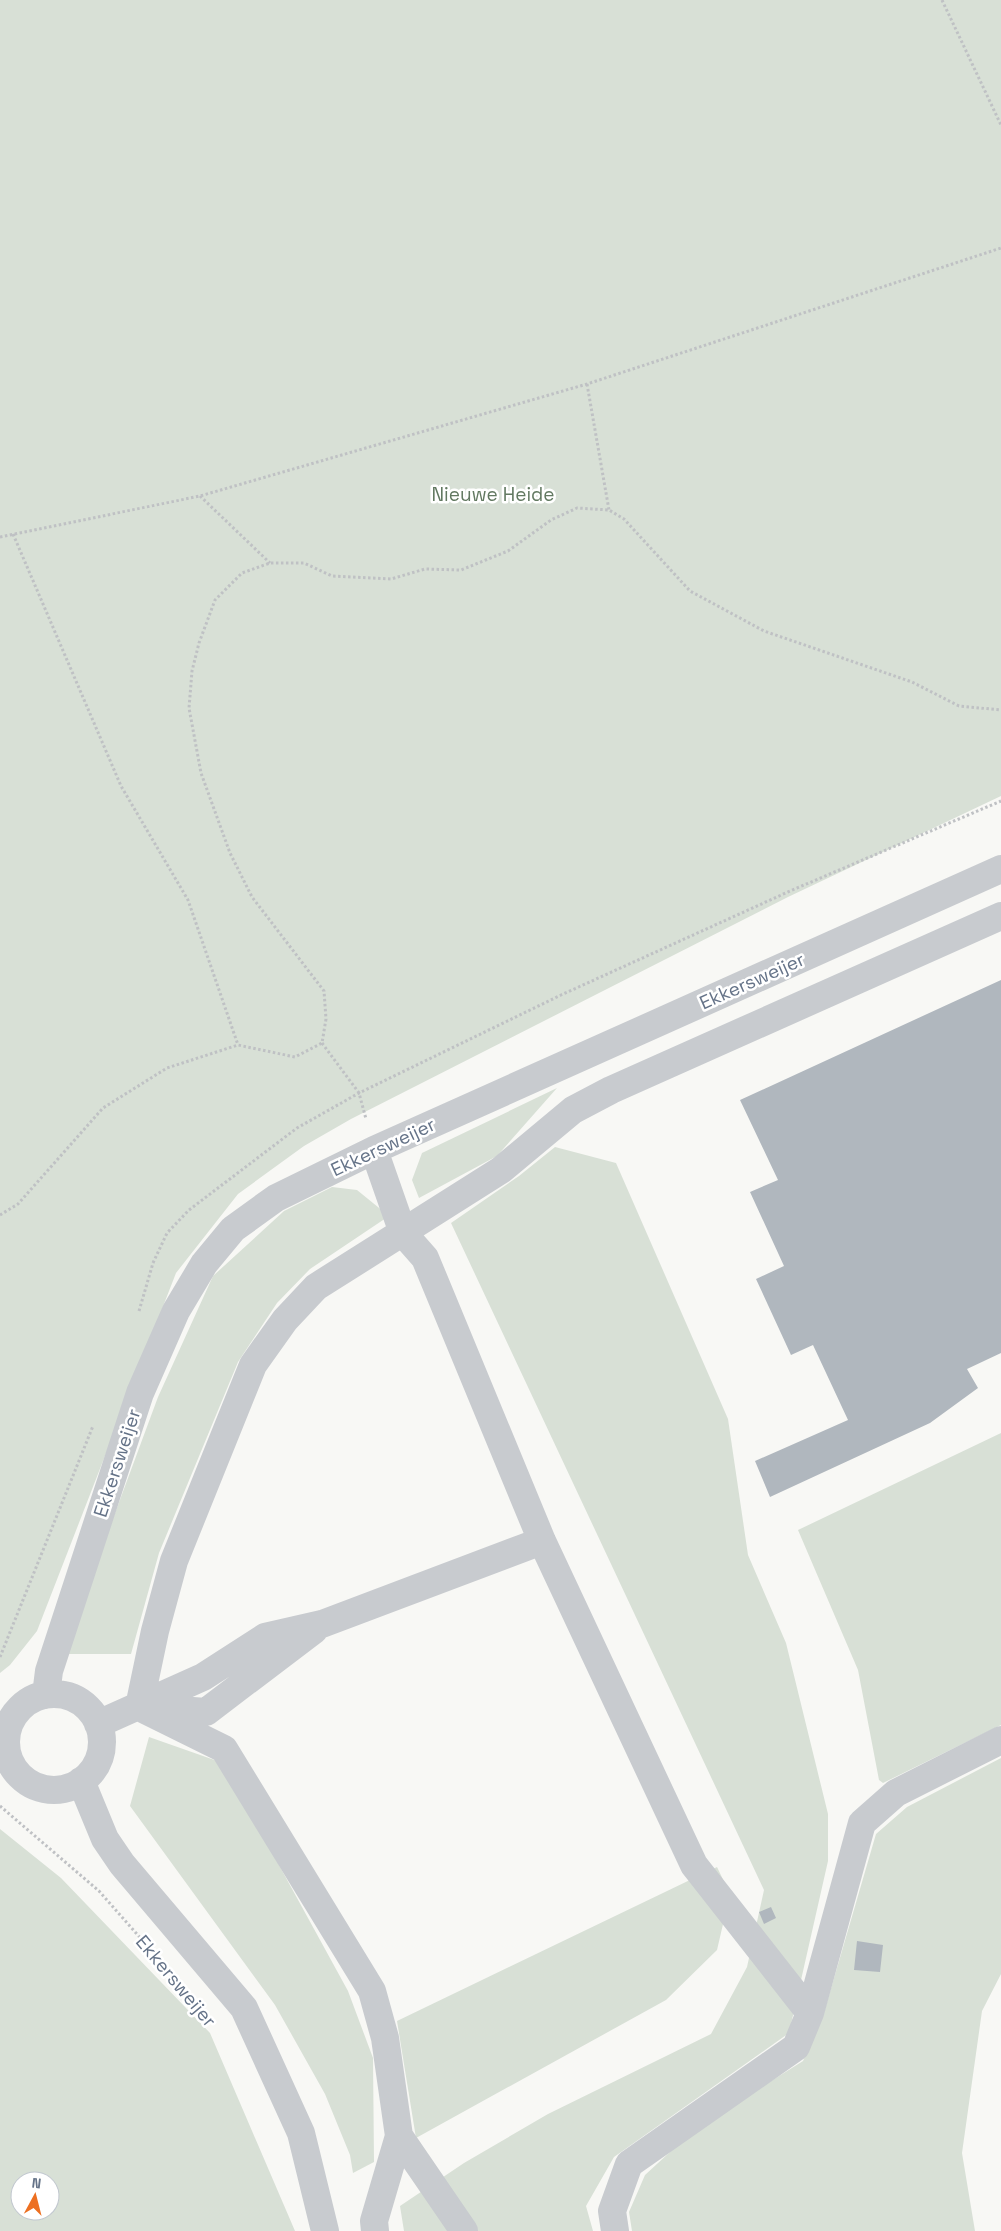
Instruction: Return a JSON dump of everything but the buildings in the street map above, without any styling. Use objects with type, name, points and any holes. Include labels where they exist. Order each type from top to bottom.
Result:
[{"type":"street","name":"Ekkersweijer","points":[[46,1695],[49,1671],[140,1393],[176,1311],[204,1264],[233,1229],[276,1198],[374,1150],[1001,870]]},
{"type":"street","points":[[139,1707],[155,1631],[174,1560],[253,1366],[285,1320],[316,1286],[502,1170],[573,1110],[611,1090],[1001,916]]},
{"type":"street","points":[[374,1150],[403,1233],[425,1258],[542,1541],[694,1866],[810,2013]]},
{"type":"street","points":[[98,1724],[203,1677],[265,1637],[322,1624],[542,1541]]},
{"type":"street","points":[[46,1695],[66,1695],[88,1708],[98,1724],[101,1729],[101,1753],[96,1766],[82,1781],[70,1788],[48,1790],[26,1782],[16,1773],[8,1758],[4,1729],[18,1711],[30,1700],[46,1695]]},
{"type":"street","points":[[139,1707],[224,1749],[372,1991],[385,2038],[399,2136],[374,2221],[375,2231]]},
{"type":"street","points":[[615,2231],[612,2211],[629,2164],[796,2047],[810,2013],[862,1824],[896,1793],[1001,1740]]},
{"type":"street","name":"Ekkersweijer","points":[[82,1781],[105,1839],[122,1864],[244,2008],[301,2133],[326,2231]]},
{"type":"street","points":[[399,2136],[464,2231]]},
{"type":"path","points":[[942,0],[1001,125]]},
{"type":"path","points":[[0,537],[200,496],[587,384],[1001,248]]},
{"type":"path","points":[[587,384],[609,510]]},
{"type":"path","points":[[200,496],[270,563]]},
{"type":"path","points":[[1001,710],[959,706],[912,682],[764,631],[690,591],[624,519],[609,510],[577,508],[551,520],[508,551],[461,570],[425,569],[391,580],[332,576],[304,562],[270,563],[242,573],[216,600],[199,643],[192,672],[190,708],[201,773],[230,853],[252,897],[324,991],[326,1019],[322,1043],[359,1093],[587,983],[790,891],[1001,801]]},
{"type":"path","points":[[13,534],[121,786],[188,900],[238,1045]]},
{"type":"path","points":[[0,1215],[18,1204],[103,1108],[167,1068],[238,1045],[295,1057],[322,1043]]},
{"type":"path","name":"Ekkersweijer","points":[[0,1806],[99,1891],[151,1951]]},
{"type":"green space","name":"Nieuwe Heide","points":[[0,0],[1001,0],[1001,796],[788,897],[351,1119],[304,1146],[238,1194],[176,1273],[37,1631],[10,1665],[0,1673]]},
{"type":"green space","points":[[557,1088],[497,1156],[419,1198],[412,1180],[422,1153]]},
{"type":"green space","points":[[555,1147],[616,1163],[728,1419],[748,1555],[786,1643],[828,1814],[828,1861],[789,2033],[614,2157],[586,2206],[593,2231],[404,2231],[400,2206],[464,2163],[548,2114],[711,2034],[747,1967],[764,1890],[451,1223],[519,1176]]},
{"type":"green space","points":[[332,1187],[357,1190],[389,1216],[310,1269],[277,1303],[238,1362],[159,1553],[131,1654],[67,1654],[91,1578],[158,1397],[213,1276],[284,1211]]},
{"type":"green space","points":[[1001,1433],[1001,1725],[883,1783],[879,1780],[858,1670],[798,1530]]},
{"type":"green space","points":[[149,1737],[223,1763],[348,1991],[373,2058],[374,2162],[353,2173],[350,2155],[325,2094],[275,2005],[130,1806]]},
{"type":"green space","points":[[1001,1758],[1001,1974],[982,2011],[962,2153],[975,2231],[632,2231],[629,2212],[645,2175],[695,2129],[803,2061],[823,2016],[876,1834],[907,1807]]},
{"type":"green space","points":[[0,1829],[61,1878],[210,2033],[295,2231],[0,2231]]},
{"type":"green space","points":[[717,1867],[730,1894],[717,1950],[666,2000],[416,2138],[397,2021]]}]
